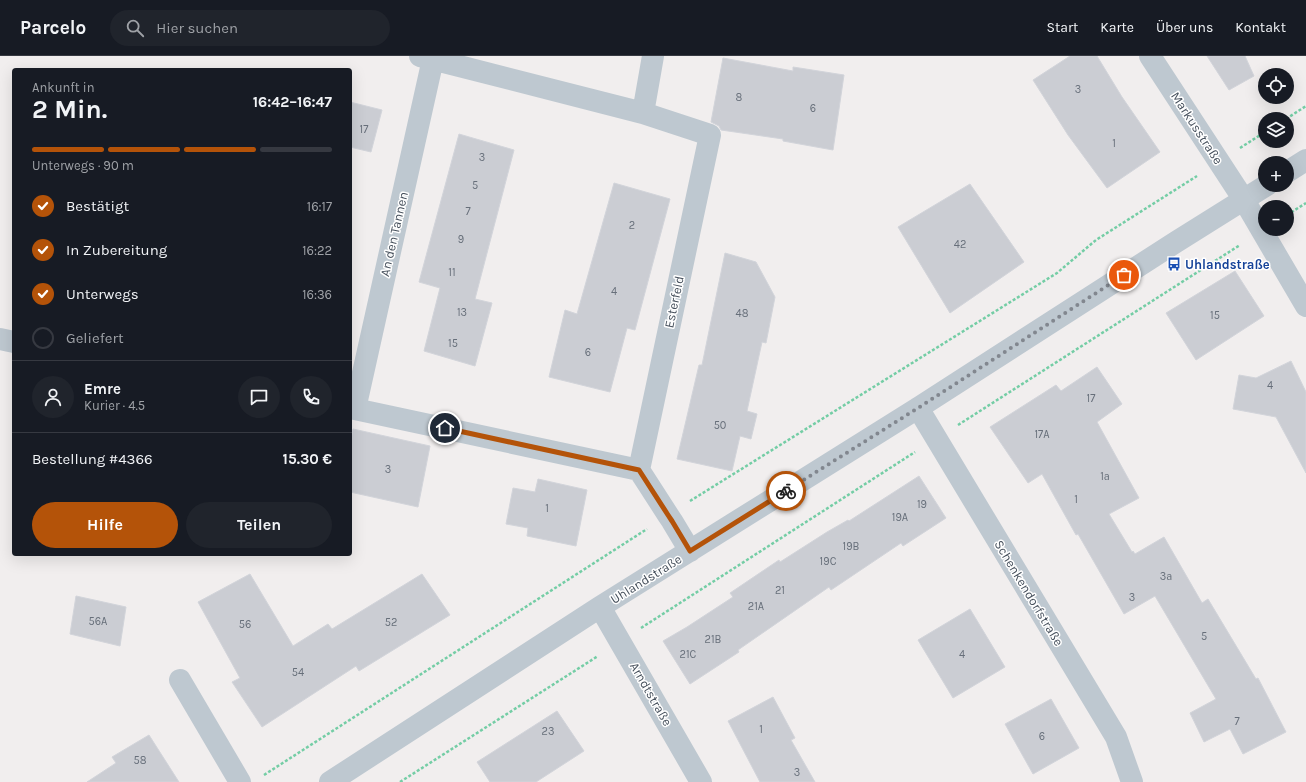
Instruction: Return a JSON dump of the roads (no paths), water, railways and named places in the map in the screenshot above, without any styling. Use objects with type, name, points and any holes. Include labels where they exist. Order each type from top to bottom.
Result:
[{"type":"street","points":[[643,113],[653,56]]},
{"type":"street","name":"Markusstraße","points":[[1150,56],[1244,200],[1306,306]]},
{"type":"street","name":"An den Tannen","points":[[352,408],[426,58],[643,113],[710,135]]},
{"type":"street","name":"Esterfeld","points":[[639,470],[710,135]]},
{"type":"street","points":[[1294,168],[1306,160]]},
{"type":"street","name":"Uhlandstraße","points":[[330,782],[600,607],[918,408],[1258,191]]},
{"type":"street","points":[[0,339],[12,342]]},
{"type":"street","points":[[352,408],[639,470],[690,551]]},
{"type":"street","name":"Schenkendorfstraße","points":[[918,408],[1116,737],[1132,782]]},
{"type":"street","name":"Arndtstraße","points":[[600,607],[701,782]]},
{"type":"street","points":[[180,680],[250,780]]},
{"type":"place","name":"Uhlandstraße","points":[[1174,264]]}]
